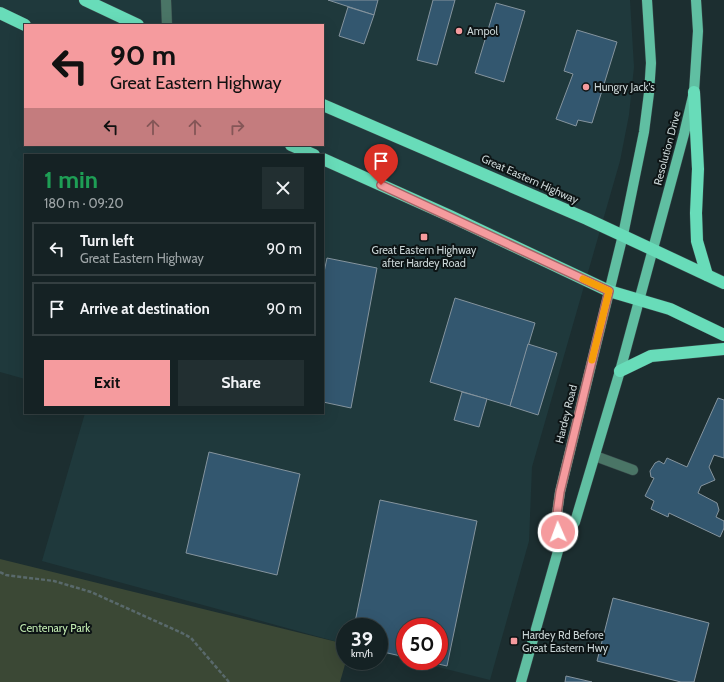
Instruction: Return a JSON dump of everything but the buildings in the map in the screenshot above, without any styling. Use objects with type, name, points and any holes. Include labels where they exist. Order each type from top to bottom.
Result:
[{"type":"highway","points":[[92,1],[136,24]]},
{"type":"highway","points":[[0,13],[24,25]]},
{"type":"highway","points":[[694,92],[698,169],[696,213],[697,241],[707,275]]},
{"type":"highway","name":"Great Eastern Highway","points":[[324,104],[473,168],[623,235],[724,283]]},
{"type":"highway","points":[[293,146],[312,154]]},
{"type":"highway","points":[[324,159],[450,216],[609,291],[670,309],[724,335]]},
{"type":"highway","points":[[620,371],[651,356],[724,349]]},
{"type":"main road","points":[[609,291],[623,235],[644,132],[649,94],[651,63],[647,0]]},
{"type":"main road","name":"Resolution Drive","points":[[639,299],[694,92],[698,31],[696,0]]},
{"type":"main road","name":"Hardey Road","points":[[560,544],[556,521],[560,492],[609,291]]},
{"type":"main road","name":"Hardey Road","points":[[521,682],[560,544],[575,522],[620,371],[639,299]]},
{"type":"street","points":[[166,0],[167,24]]},
{"type":"street","points":[[595,456],[634,470]]},
{"type":"path","points":[[0,572],[6,576],[54,581],[91,592],[182,633],[191,638],[229,682]]},
{"type":"shaded area","points":[[0,0],[630,0],[634,67],[629,115],[620,161],[532,467],[529,541],[490,680],[448,670],[448,618],[396,618],[396,657],[388,654],[388,618],[336,618],[336,642],[42,561],[85,414],[324,414],[324,154],[24,154],[24,379],[0,372]]},
{"type":"green space","name":"Centenary Park","points":[[0,559],[336,642],[336,670],[343,670],[340,682],[0,682]]},
{"type":"slow traffic","points":[[583,279],[609,291],[592,360]]},
{"type":"place","name":"Ampol","points":[[459,31]]},
{"type":"place","name":"Hungry Jack's","points":[[586,87]]},
{"type":"place","name":"Great Eastern Highway after Hardey Road","points":[[424,237]]},
{"type":"place","name":"Hardey Rd Before Great Eastern Hwy","points":[[514,641]]},
{"type":"route","points":[[381,185],[609,291],[560,492],[556,521],[558,532]]}]
